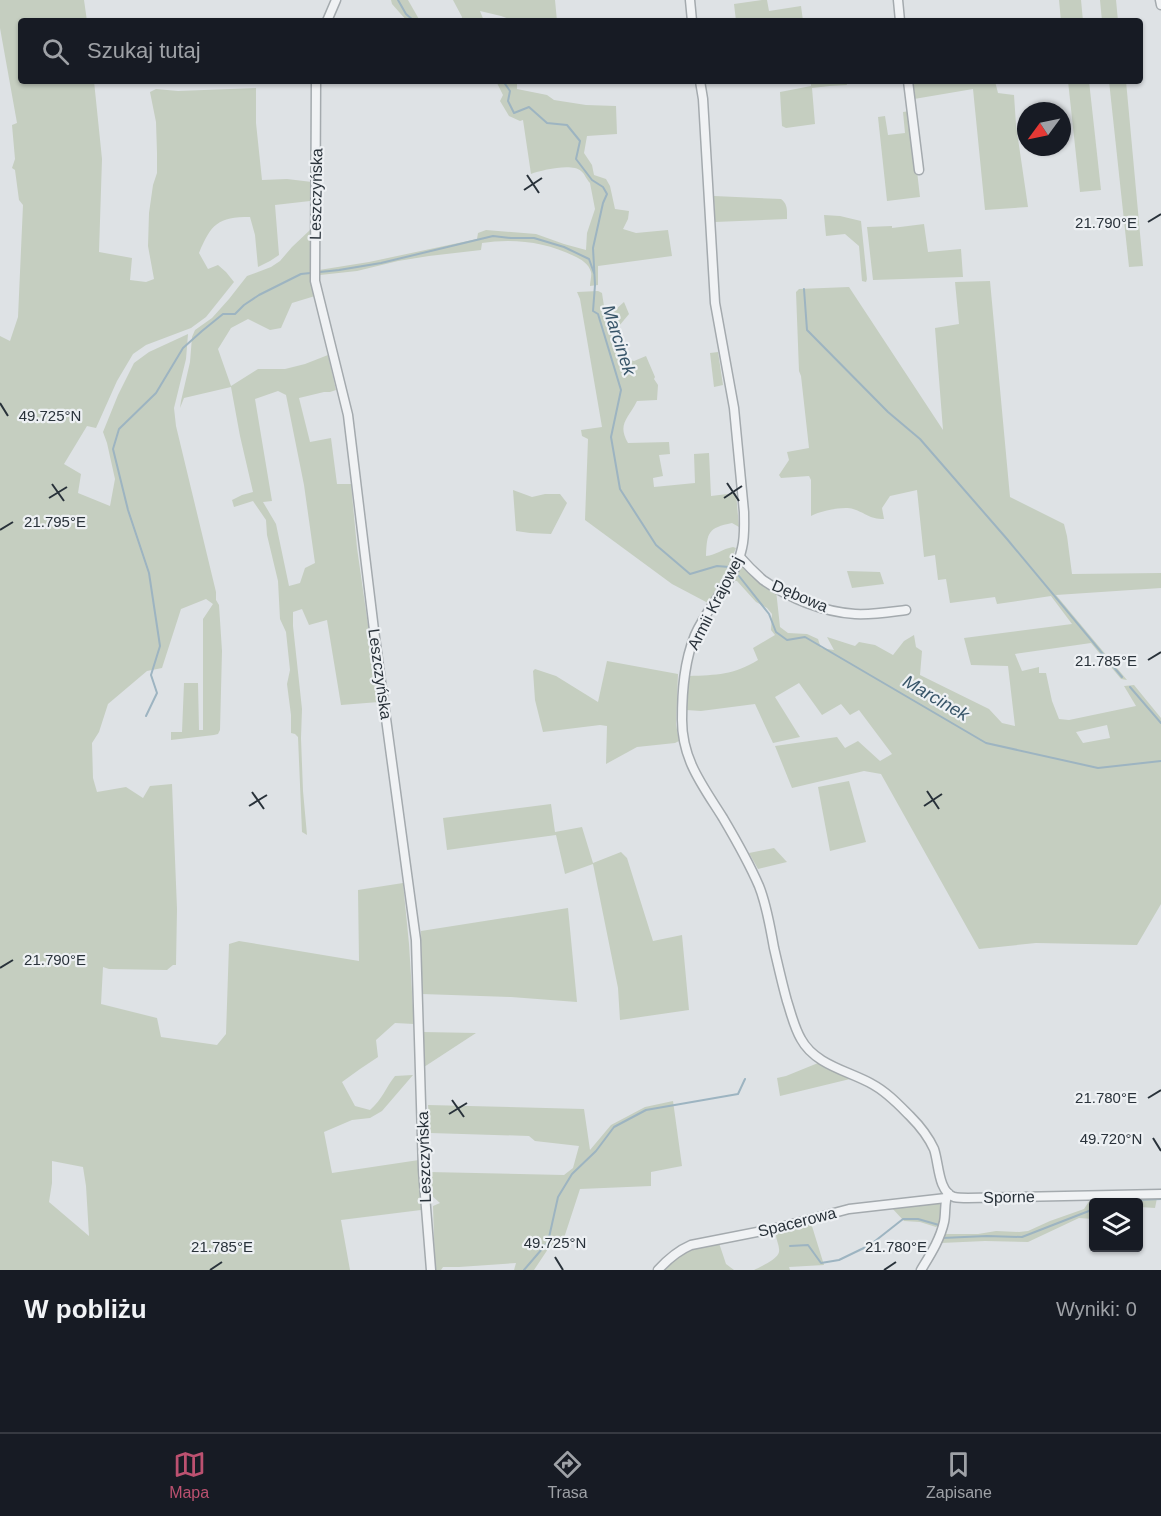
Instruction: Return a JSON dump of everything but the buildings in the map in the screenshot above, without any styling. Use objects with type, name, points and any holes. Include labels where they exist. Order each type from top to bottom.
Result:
[{"type":"street","points":[[328,18],[336,0]]},
{"type":"street","points":[[690,0],[692,18]]},
{"type":"street","points":[[898,0],[900,18]]},
{"type":"street","points":[[1160,0],[1161,5]]},
{"type":"street","name":"Leszczyńska","points":[[316,84],[315,272],[348,415],[374,630],[416,940],[423,1170],[431,1270]]},
{"type":"street","name":"Armii Krajowej","points":[[700,84],[715,303],[734,408],[744,512],[743,547],[740,557],[696,633],[685,665],[682,720],[684,741],[698,779],[746,857],[760,887],[783,986],[801,1040],[822,1060],[875,1085],[909,1115],[927,1136],[935,1151],[947,1196]]},
{"type":"street","points":[[908,84],[919,170]]},
{"type":"street","name":"Dębowa","points":[[740,557],[763,579],[787,594],[810,604],[856,614],[906,610]]},
{"type":"street","name":"Sporne","points":[[947,1196],[968,1198],[1161,1194]]},
{"type":"street","points":[[921,1270],[938,1240],[944,1221],[947,1196]]},
{"type":"street","name":"Spacerowa","points":[[658,1270],[669,1258],[691,1245],[777,1228],[849,1209],[947,1196]]},
{"type":"green space","points":[[0,0],[84,0],[87,18],[18,18],[18,84],[94,84],[102,159],[99,252],[132,258],[130,280],[146,282],[154,279],[148,246],[149,213],[157,173],[157,153],[156,122],[150,92],[156,89],[178,91],[256,88],[256,123],[262,180],[287,179],[312,182],[310,201],[275,205],[279,255],[258,267],[255,235],[250,217],[223,221],[212,229],[199,253],[208,269],[218,265],[234,282],[206,317],[191,328],[146,345],[133,354],[117,381],[96,428],[87,426],[64,464],[81,474],[78,493],[110,506],[115,479],[103,432],[118,395],[134,363],[149,352],[188,334],[186,359],[174,408],[176,426],[219,605],[222,651],[220,730],[214,735],[171,740],[171,732],[182,732],[184,683],[198,683],[199,730],[203,730],[203,619],[213,604],[206,599],[181,609],[162,668],[147,671],[108,704],[99,732],[92,743],[93,778],[97,792],[126,787],[143,798],[150,786],[172,784],[177,909],[176,965],[167,970],[103,967],[101,1004],[157,1018],[161,1037],[217,1045],[226,1034],[229,944],[239,941],[359,961],[358,890],[403,883],[414,1024],[395,1023],[376,1040],[378,1057],[342,1082],[355,1106],[370,1110],[395,1076],[413,1075],[382,1111],[370,1118],[352,1120],[324,1132],[332,1173],[419,1160],[421,1210],[341,1220],[350,1270],[0,1270],[0,336],[10,341],[18,317],[23,205],[19,200],[15,170],[12,168],[15,159],[12,125],[17,123],[0,28]],"holes":[[[52,1161],[83,1167],[89,1236],[49,1202]]]},
{"type":"green space","points":[[391,0],[408,0],[418,18],[404,18]]},
{"type":"green space","points":[[453,0],[555,0],[557,18],[507,18],[480,11],[483,18],[462,17]]},
{"type":"green space","points":[[767,0],[769,11],[801,6],[803,18],[736,18],[734,4]]},
{"type":"green space","points":[[1059,0],[1081,0],[1083,18],[1061,18]]},
{"type":"green space","points":[[1100,0],[1116,0],[1118,18],[1102,18]]},
{"type":"green space","points":[[498,84],[517,84],[517,89],[547,95],[554,100],[586,105],[616,106],[617,134],[587,136],[584,153],[592,165],[594,175],[606,179],[610,186],[615,209],[629,211],[623,229],[636,233],[668,230],[672,256],[598,266],[598,285],[590,286],[590,269],[579,259],[552,247],[517,241],[482,243],[481,250],[429,256],[357,271],[320,275],[319,270],[477,239],[478,233],[486,230],[536,234],[586,250],[587,233],[595,209],[590,183],[581,171],[571,168],[549,169],[531,174],[523,120],[509,116],[500,101],[503,95]]},
{"type":"green space","points":[[811,84],[847,85],[812,88],[815,124],[786,128],[782,126],[780,92],[811,86]]},
{"type":"green space","points":[[912,84],[996,84],[998,93],[1014,95],[1017,156],[1021,156],[1028,207],[985,210],[973,89],[914,99]]},
{"type":"green space","points":[[1068,84],[1089,84],[1101,190],[1080,192]]},
{"type":"green space","points":[[1109,84],[1126,84],[1143,266],[1129,267]]},
{"type":"green space","points":[[910,111],[920,197],[887,201],[878,117],[885,116],[888,135],[905,133],[903,112]]},
{"type":"green space","points":[[714,196],[781,199],[786,205],[787,219],[715,222]]},
{"type":"green space","points":[[824,215],[861,221],[866,282],[862,281],[859,246],[845,234],[826,236]]},
{"type":"green space","points":[[924,224],[928,252],[961,249],[963,277],[873,280],[867,227],[892,226],[892,228]]},
{"type":"green space","points":[[310,230],[310,267],[315,296],[292,303],[281,328],[270,330],[248,319],[231,328],[218,349],[231,386],[258,369],[285,369],[328,355],[336,390],[299,398],[310,442],[331,438],[337,484],[351,484],[357,548],[379,702],[341,705],[327,620],[309,625],[302,609],[293,612],[302,709],[303,791],[307,835],[302,832],[298,737],[291,733],[287,684],[290,670],[286,632],[280,619],[278,581],[267,535],[266,520],[253,501],[234,507],[232,500],[253,492],[231,387],[184,398],[180,408],[195,330],[212,318],[247,276],[271,267],[280,261]],"holes":[[[278,391],[286,395],[304,485],[315,563],[305,568],[300,583],[289,586],[276,524],[263,502],[272,501],[255,399]]]},
{"type":"green space","points":[[990,281],[1010,497],[1064,524],[1072,574],[1161,573],[1161,588],[1056,595],[1127,680],[1121,679],[1091,643],[1015,654],[1022,671],[1039,667],[1039,673],[1046,673],[1052,701],[1059,719],[1069,720],[1136,706],[1124,686],[1134,685],[1161,718],[1161,904],[1137,945],[1036,943],[979,949],[881,774],[864,771],[792,788],[775,746],[837,737],[845,748],[858,741],[880,761],[892,754],[859,710],[850,715],[841,704],[822,715],[799,683],[775,697],[800,737],[773,743],[755,704],[701,711],[686,710],[689,676],[725,673],[741,669],[758,660],[753,648],[775,635],[771,630],[772,614],[756,602],[737,581],[733,581],[742,566],[776,590],[780,627],[788,633],[807,634],[818,639],[821,648],[834,650],[827,637],[855,646],[859,642],[875,645],[893,655],[904,641],[914,635],[916,647],[922,651],[920,675],[989,709],[1002,723],[1015,726],[1008,666],[971,665],[964,638],[1072,624],[1051,596],[997,604],[995,597],[950,603],[946,579],[938,580],[935,555],[924,557],[917,490],[890,496],[882,508],[884,519],[871,517],[849,508],[832,509],[811,516],[809,476],[781,478],[779,475],[789,460],[787,452],[809,448],[799,371],[796,292],[799,289],[849,287],[943,430],[935,328],[959,324],[955,282]],"holes":[[[1107,725],[1110,738],[1083,743],[1076,732]]]},
{"type":"green space","points":[[598,291],[602,293],[605,313],[615,310],[624,302],[629,314],[614,332],[616,340],[624,347],[616,356],[634,361],[646,356],[658,385],[657,400],[637,401],[624,426],[628,443],[669,442],[670,454],[659,455],[663,476],[653,478],[654,487],[695,483],[694,454],[709,453],[711,496],[736,493],[739,527],[732,523],[724,525],[713,529],[708,536],[706,556],[729,548],[736,548],[726,572],[708,603],[672,584],[585,520],[588,439],[582,436],[581,430],[602,427],[577,292]]},
{"type":"green space","points":[[718,352],[723,385],[714,387],[710,353]]},
{"type":"green space","points":[[513,490],[532,497],[560,494],[567,503],[551,534],[516,531]]},
{"type":"green space","points":[[847,571],[880,572],[884,584],[852,588]]},
{"type":"green space","points":[[607,661],[678,674],[676,724],[679,741],[637,747],[606,764],[607,726],[543,732],[535,700],[533,671],[535,669],[556,676],[598,702]]},
{"type":"green space","points":[[849,781],[866,842],[830,851],[818,787]]},
{"type":"green space","points":[[551,804],[555,832],[582,827],[593,863],[621,852],[627,858],[653,941],[682,935],[689,1010],[620,1020],[618,988],[593,864],[565,874],[556,835],[447,850],[443,818]]},
{"type":"green space","points":[[774,848],[787,862],[758,869],[749,853]]},
{"type":"green space","points":[[568,908],[577,1002],[422,994],[421,931]]},
{"type":"green space","points":[[423,1032],[476,1033],[424,1067]]},
{"type":"green space","points":[[818,1063],[850,1079],[780,1096],[777,1078]]},
{"type":"green space","points":[[673,1101],[682,1166],[651,1172],[651,1186],[580,1189],[564,1238],[548,1249],[534,1270],[514,1270],[516,1263],[443,1267],[441,1270],[435,1270],[433,1206],[440,1203],[431,1195],[429,1172],[564,1175],[573,1168],[579,1146],[535,1141],[529,1136],[430,1133],[428,1105],[584,1109],[590,1150],[611,1125],[645,1107]]},
{"type":"green space","points":[[1143,1198],[1157,1198],[1155,1208],[1143,1207]]},
{"type":"green space","points":[[939,1201],[942,1205],[941,1223],[936,1227],[920,1222],[904,1221],[891,1207]]},
{"type":"green space","points":[[1089,1202],[1089,1219],[1079,1218],[1028,1242],[941,1243],[944,1234],[1028,1231],[1084,1209]]},
{"type":"green space","points":[[811,1223],[824,1265],[789,1267],[790,1270],[754,1270],[778,1255],[776,1232]]},
{"type":"green space","points":[[719,1243],[726,1264],[734,1270],[662,1270],[683,1252]]},
{"type":"waterway","name":"Marcinek","points":[[398,0],[411,18]]},
{"type":"waterway","name":"Marcinek","points":[[505,84],[510,91],[508,101],[514,113],[529,107],[547,123],[567,125],[580,141],[576,159],[592,180],[603,187],[607,194],[593,248],[595,285],[593,311],[598,314],[621,390],[611,437],[620,489],[656,545],[690,574],[717,566],[729,567]]},
{"type":"waterway","points":[[146,716],[157,693],[151,675],[160,646],[149,573],[128,510],[113,449],[119,429],[156,393],[183,348],[223,314],[235,314],[259,295],[301,274],[381,263],[493,236],[534,238],[564,247],[589,259],[594,273]]},
{"type":"waterway","points":[[804,289],[807,330],[888,412],[920,439],[1122,677]]},
{"type":"waterway","name":"Marcinek","points":[[739,576],[769,614],[776,632],[787,640],[805,637],[986,743],[1098,768],[1161,761]]},
{"type":"waterway","points":[[1130,687],[1161,723]]},
{"type":"waterway","points":[[524,1270],[548,1242],[558,1197],[572,1174],[596,1151],[614,1127],[646,1110],[738,1094],[745,1079]]},
{"type":"waterway","points":[[1143,1200],[1161,1199]]},
{"type":"waterway","points":[[942,1238],[1022,1237],[1089,1211]]},
{"type":"waterway","points":[[790,1246],[808,1245],[821,1263],[839,1260],[870,1245],[903,1219],[918,1219],[939,1225],[938,1228]]}]
